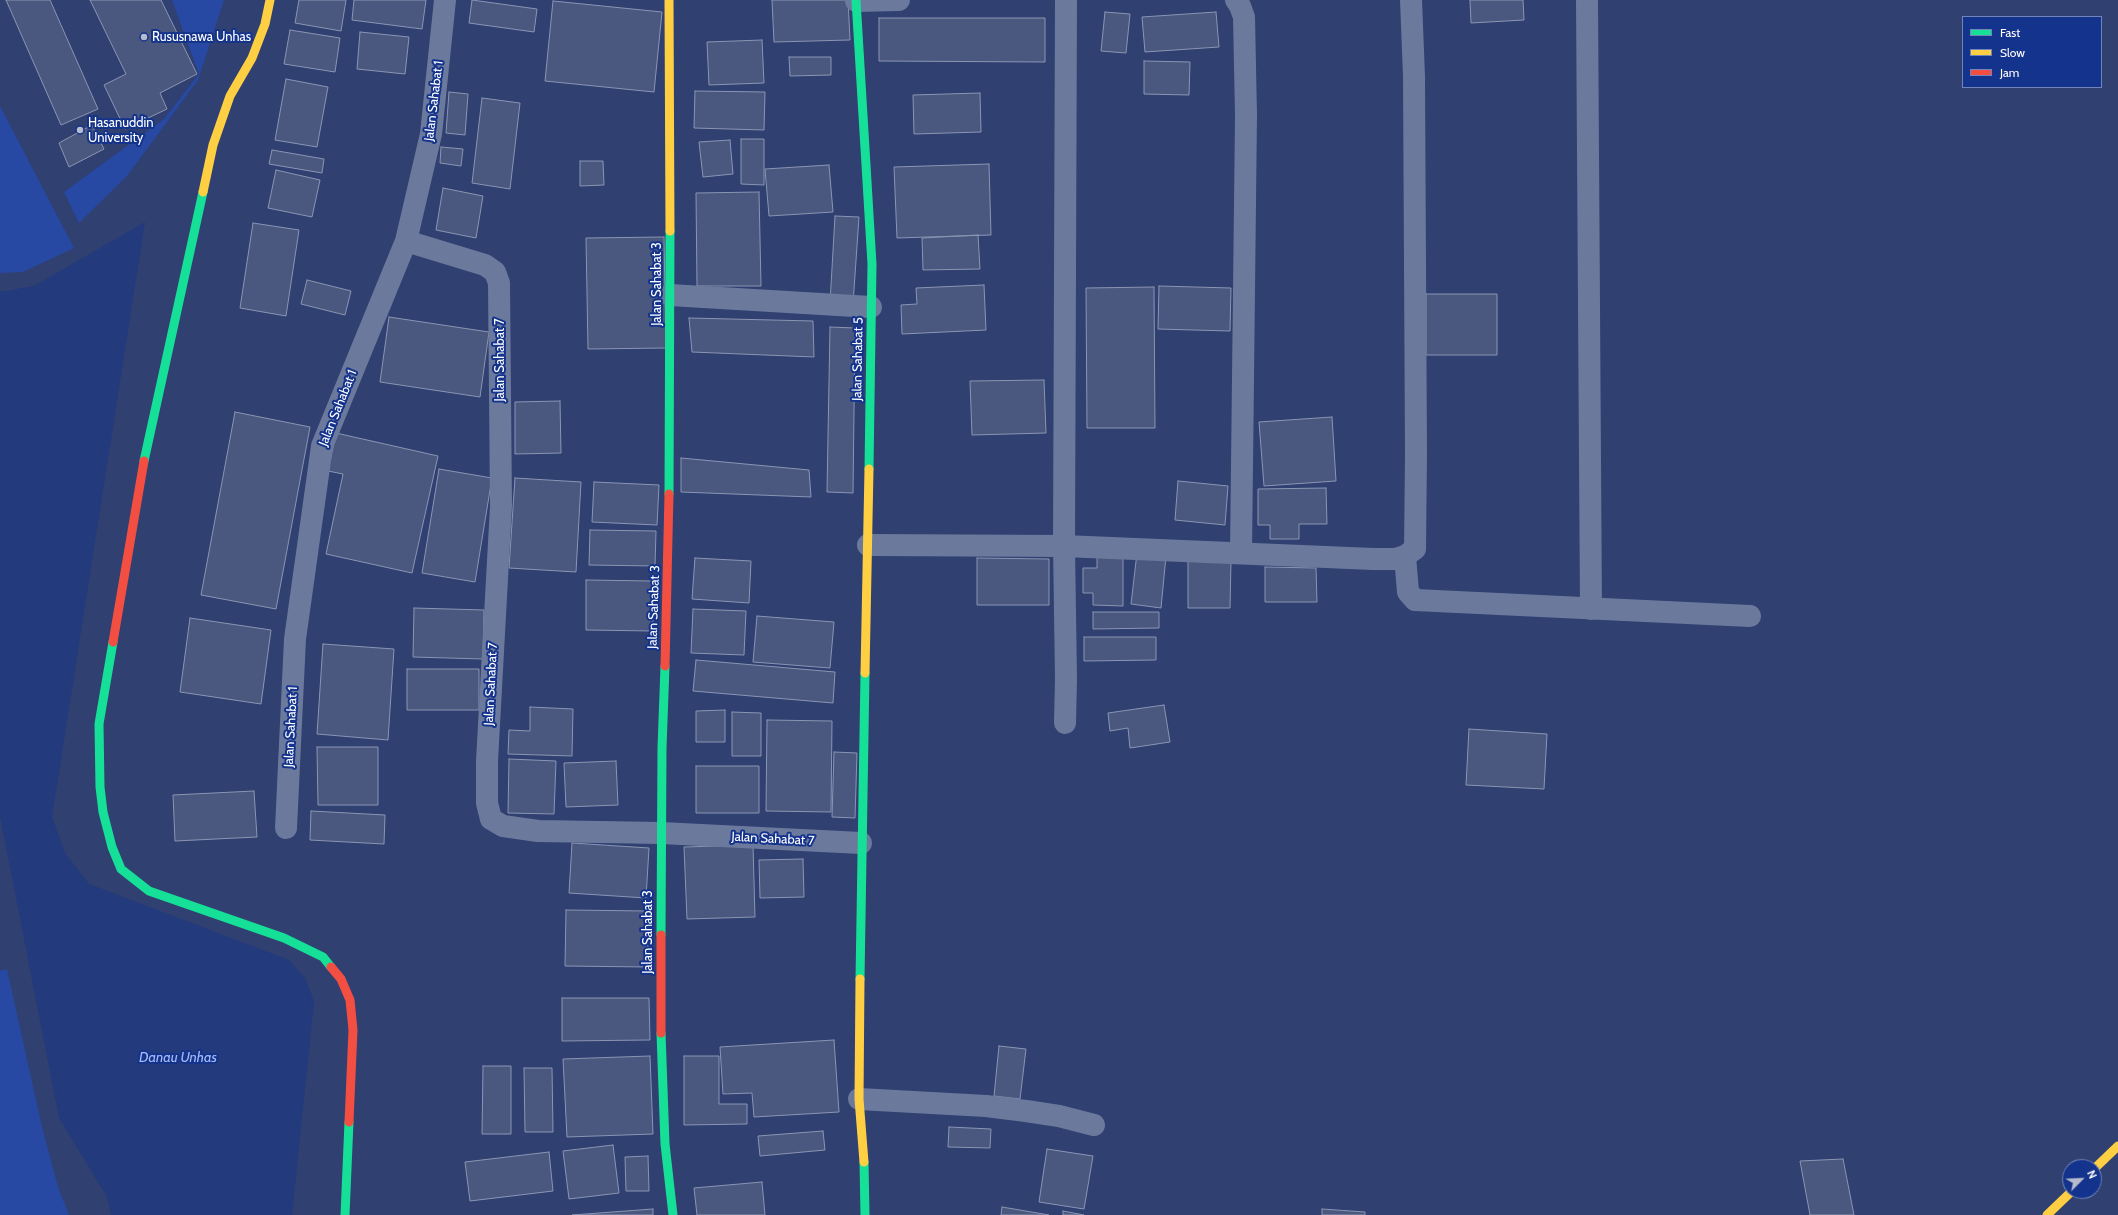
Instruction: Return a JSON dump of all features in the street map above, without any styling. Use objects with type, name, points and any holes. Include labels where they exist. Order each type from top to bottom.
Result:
[{"type":"street","points":[[270,0],[265,24],[252,58],[230,96],[213,145],[146,453],[99,724],[100,787],[103,812],[112,847],[121,869],[129,877],[149,891],[284,938],[323,957],[341,980],[350,1000],[353,1030],[345,1215]]},
{"type":"street","name":"Jalan Sahabat 1","points":[[286,828],[295,639],[322,446],[406,241],[432,128],[445,0]]},
{"type":"street","name":"Jalan Sahabat 3","points":[[669,0],[670,295],[668,605],[662,748],[661,833],[662,1091],[665,1144],[673,1215]]},
{"type":"street","points":[[856,0],[898,0]]},
{"type":"street","name":"Jalan Sahabat 5","points":[[856,0],[872,264],[868,545],[860,843],[859,1099],[864,1155],[865,1215]]},
{"type":"street","points":[[1065,723],[1064,546],[1066,0]]},
{"type":"street","points":[[1236,0],[1244,17],[1246,115],[1241,554]]},
{"type":"street","points":[[868,545],[1064,546],[1373,559],[1395,559],[1405,556],[1415,549],[1414,76],[1411,0]]},
{"type":"street","points":[[1587,0],[1591,609]]},
{"type":"street","name":"Jalan Sahabat 7","points":[[406,241],[485,265],[495,272],[500,283],[501,506],[488,761],[487,803],[491,819],[503,826],[538,831],[661,833],[860,843]]},
{"type":"street","points":[[670,295],[871,307]]},
{"type":"street","points":[[1405,556],[1408,592],[1415,600],[1750,616]]},
{"type":"street","points":[[859,1099],[986,1106],[1059,1116],[1094,1125]]},
{"type":"street","points":[[2102,1161],[2118,1146]]},
{"type":"street","points":[[2047,1215],[2064,1199]]},
{"type":"shaded area","points":[[172,0],[224,0],[198,80],[127,176],[79,223],[64,192],[164,119],[199,74]]},
{"type":"shaded area","points":[[0,106],[74,248],[23,272],[0,273]]},
{"type":"shaded area","points":[[7,969],[42,1127],[58,1187],[69,1215],[0,1215],[0,971]]},
{"type":"water","name":"Danau Unhas","points":[[145,222],[52,817],[65,853],[89,884],[289,960],[305,978],[314,1001],[292,1215],[111,1215],[107,1197],[59,1118],[0,816],[0,292],[34,286]]},
{"type":"building","points":[[6,0],[50,0],[98,109],[61,125]]},
{"type":"building","name":"Rususnawa Unhas","points":[[90,0],[161,0],[197,74],[160,93],[167,109],[125,129],[104,85],[126,74]]},
{"type":"building","points":[[299,0],[346,0],[341,31],[295,23]]},
{"type":"building","points":[[354,0],[426,0],[422,29],[352,20]]},
{"type":"building","points":[[472,0],[537,9],[534,32],[469,23]]},
{"type":"building","points":[[772,0],[848,0],[850,40],[774,42]]},
{"type":"building","points":[[1470,0],[1523,0],[1524,20],[1471,23]]},
{"type":"building","points":[[553,1],[662,12],[654,92],[545,81]]},
{"type":"building","points":[[1105,12],[1130,14],[1126,53],[1101,51]]},
{"type":"building","points":[[1216,12],[1219,47],[1145,52],[1142,17]]},
{"type":"building","points":[[879,18],[1045,18],[1045,62],[879,61]]},
{"type":"building","points":[[290,30],[340,38],[335,72],[284,64]]},
{"type":"building","points":[[360,32],[409,37],[405,74],[357,69]]},
{"type":"building","points":[[762,40],[764,83],[709,85],[707,42]]},
{"type":"building","points":[[789,57],[831,57],[831,75],[790,76]]},
{"type":"building","points":[[1144,61],[1190,62],[1189,95],[1144,94]]},
{"type":"building","points":[[286,79],[328,87],[317,147],[275,140]]},
{"type":"building","points":[[695,91],[765,92],[764,130],[694,128]]},
{"type":"building","points":[[449,92],[468,94],[465,135],[446,133]]},
{"type":"building","points":[[980,93],[981,132],[914,134],[913,95]]},
{"type":"building","points":[[482,98],[520,103],[510,189],[472,183]]},
{"type":"building","points":[[92,125],[104,149],[69,167],[59,143]]},
{"type":"building","points":[[741,139],[764,139],[764,185],[741,184]]},
{"type":"building","points":[[730,140],[733,174],[703,177],[699,142]]},
{"type":"building","points":[[441,147],[463,149],[461,166],[440,163]]},
{"type":"building","points":[[272,150],[324,159],[322,173],[269,164]]},
{"type":"building","points":[[580,161],[603,161],[604,185],[580,186]]},
{"type":"building","points":[[989,164],[991,235],[897,238],[894,167]]},
{"type":"building","points":[[829,165],[833,212],[769,216],[765,169]]},
{"type":"building","points":[[276,170],[320,180],[312,217],[268,208]]},
{"type":"building","points":[[443,188],[483,196],[476,238],[436,230]]},
{"type":"building","points":[[759,192],[761,286],[697,286],[696,193]]},
{"type":"building","points":[[835,216],[859,217],[853,304],[830,303]]},
{"type":"building","points":[[253,223],[299,230],[286,316],[240,308]]},
{"type":"building","points":[[978,235],[980,269],[923,270],[922,238]]},
{"type":"building","points":[[664,237],[666,348],[588,349],[586,238]]},
{"type":"building","points":[[307,280],[351,291],[345,315],[301,304]]},
{"type":"building","points":[[984,285],[986,330],[902,334],[901,305],[917,304],[916,288]]},
{"type":"building","points":[[1159,286],[1231,288],[1230,331],[1158,329]]},
{"type":"building","points":[[1154,287],[1155,428],[1087,428],[1086,288]]},
{"type":"building","points":[[1426,294],[1497,294],[1497,355],[1426,355]]},
{"type":"building","points":[[389,317],[489,332],[480,397],[380,382]]},
{"type":"building","points":[[689,318],[813,321],[814,357],[692,352]]},
{"type":"building","points":[[830,327],[855,328],[853,493],[827,492]]},
{"type":"building","points":[[1044,380],[1046,433],[972,435],[970,381]]},
{"type":"building","points":[[560,401],[561,453],[515,454],[515,402]]},
{"type":"building","points":[[235,412],[310,427],[276,609],[201,595]]},
{"type":"building","points":[[1332,417],[1336,481],[1264,486],[1259,422]]},
{"type":"building","points":[[336,433],[438,456],[412,573],[326,554],[343,474],[328,471]]},
{"type":"building","points":[[681,458],[809,470],[811,497],[681,492]]},
{"type":"building","points":[[439,469],[492,478],[475,582],[422,573]]},
{"type":"building","points":[[515,478],[581,482],[576,572],[509,568]]},
{"type":"building","points":[[1178,481],[1228,486],[1225,525],[1175,520]]},
{"type":"building","points":[[594,482],[659,485],[657,525],[592,522]]},
{"type":"building","points":[[1326,488],[1327,524],[1299,524],[1299,539],[1270,539],[1270,525],[1258,525],[1258,489]]},
{"type":"building","points":[[590,530],[656,531],[655,566],[589,565]]},
{"type":"building","points":[[1097,550],[1123,551],[1123,606],[1093,605],[1093,593],[1083,593],[1083,568],[1097,568]]},
{"type":"building","points":[[1137,553],[1166,556],[1161,608],[1131,604]]},
{"type":"building","points":[[695,558],[751,561],[749,603],[692,599]]},
{"type":"building","points":[[977,558],[1049,559],[1049,605],[977,605]]},
{"type":"building","points":[[1188,559],[1231,560],[1230,608],[1188,608]]},
{"type":"building","points":[[1265,567],[1316,568],[1317,602],[1265,602]]},
{"type":"building","points":[[586,580],[653,581],[653,631],[586,630]]},
{"type":"building","points":[[414,608],[484,610],[483,659],[413,657]]},
{"type":"building","points":[[693,609],[746,611],[744,655],[691,653]]},
{"type":"building","points":[[1093,612],[1159,612],[1159,628],[1093,629]]},
{"type":"building","points":[[757,616],[834,622],[830,668],[753,662]]},
{"type":"building","points":[[190,618],[271,630],[261,704],[180,692]]},
{"type":"building","points":[[1084,637],[1156,637],[1156,660],[1084,661]]},
{"type":"building","points":[[323,644],[394,649],[388,740],[317,734]]},
{"type":"building","points":[[696,660],[835,672],[833,703],[693,691]]},
{"type":"building","points":[[407,669],[479,669],[479,710],[407,710]]},
{"type":"building","points":[[1164,705],[1170,742],[1130,748],[1128,728],[1110,731],[1108,713]]},
{"type":"building","points":[[530,707],[573,709],[572,756],[508,754],[509,730],[530,731]]},
{"type":"building","points":[[725,710],[725,742],[696,742],[696,711]]},
{"type":"building","points":[[732,712],[761,713],[761,756],[732,756]]},
{"type":"building","points":[[767,720],[832,721],[831,812],[766,811]]},
{"type":"building","points":[[1469,729],[1547,734],[1544,789],[1466,785]]},
{"type":"building","points":[[317,747],[378,747],[378,805],[318,805]]},
{"type":"building","points":[[834,752],[857,753],[855,818],[832,817]]},
{"type":"building","points":[[509,759],[556,761],[554,814],[508,813]]},
{"type":"building","points":[[616,761],[618,805],[566,807],[564,763]]},
{"type":"building","points":[[696,766],[759,766],[759,813],[696,813]]},
{"type":"building","points":[[254,791],[257,837],[175,841],[173,795]]},
{"type":"building","points":[[311,811],[385,815],[384,844],[310,840]]},
{"type":"building","points":[[572,843],[649,848],[646,898],[569,893]]},
{"type":"building","points":[[753,845],[755,917],[687,919],[684,847]]},
{"type":"building","points":[[803,859],[804,897],[760,898],[759,860]]},
{"type":"building","points":[[566,910],[648,911],[648,967],[565,966]]},
{"type":"building","points":[[562,998],[649,998],[650,1040],[562,1041]]},
{"type":"building","points":[[834,1040],[839,1112],[754,1117],[752,1093],[723,1094],[720,1047]]},
{"type":"building","points":[[999,1046],[1026,1049],[1020,1099],[994,1096]]},
{"type":"building","points":[[650,1056],[653,1134],[567,1137],[563,1059]]},
{"type":"building","points":[[684,1056],[719,1056],[719,1104],[747,1104],[747,1124],[684,1125]]},
{"type":"building","points":[[483,1066],[511,1066],[511,1134],[482,1134]]},
{"type":"building","points":[[524,1068],[552,1068],[553,1132],[525,1132]]},
{"type":"building","points":[[949,1127],[991,1129],[990,1148],[948,1147]]},
{"type":"building","points":[[823,1131],[825,1150],[760,1156],[758,1136]]},
{"type":"building","points":[[613,1145],[619,1193],[569,1199],[563,1151]]},
{"type":"building","points":[[1047,1149],[1093,1156],[1084,1209],[1039,1202]]},
{"type":"building","points":[[549,1152],[553,1191],[470,1201],[465,1162]]},
{"type":"building","points":[[648,1156],[649,1191],[626,1191],[625,1157]]},
{"type":"building","points":[[1843,1159],[1854,1215],[1810,1215],[1800,1161]]},
{"type":"building","points":[[762,1182],[765,1215],[697,1215],[694,1188]]},
{"type":"building","points":[[1002,1207],[1049,1215],[1001,1215]]},
{"type":"building","points":[[653,1209],[653,1215],[572,1215]]},
{"type":"building","points":[[1322,1209],[1365,1212],[1365,1215],[1322,1215]]},
{"type":"building","points":[[1063,1211],[1084,1215],[1063,1215]]},
{"type":"traffic: fast","points":[[856,0],[872,264],[869,469]]},
{"type":"traffic: fast","points":[[144,461],[203,192]]},
{"type":"traffic: fast","points":[[669,494],[670,231]]},
{"type":"traffic: fast","points":[[113,642],[99,724],[100,787],[103,812],[112,847],[121,869],[149,891],[284,938],[323,957],[331,967]]},
{"type":"traffic: fast","points":[[661,935],[662,748],[665,666]]},
{"type":"traffic: fast","points":[[860,979],[865,673]]},
{"type":"traffic: fast","points":[[661,1033],[665,1144],[673,1215]]},
{"type":"traffic: fast","points":[[345,1215],[349,1122]]},
{"type":"traffic: fast","points":[[864,1162],[865,1215]]},
{"type":"traffic: slow","points":[[203,192],[213,145],[230,96],[252,58],[265,24],[270,0]]},
{"type":"traffic: slow","points":[[669,0],[670,231]]},
{"type":"traffic: slow","points":[[865,673],[869,469]]},
{"type":"traffic: slow","points":[[860,979],[859,1099],[864,1162]]},
{"type":"traffic: slow","points":[[2102,1161],[2118,1146]]},
{"type":"traffic: slow","points":[[2047,1215],[2064,1199]]},
{"type":"traffic: jam","points":[[113,642],[144,461]]},
{"type":"traffic: jam","points":[[665,666],[669,494]]},
{"type":"traffic: jam","points":[[661,935],[661,1033]]},
{"type":"traffic: jam","points":[[331,967],[341,979],[350,1000],[353,1030],[349,1122]]},
{"type":"place","name":"Rususnawa Unhas","points":[[144,37]]},
{"type":"place","name":"Hasanuddin University","points":[[80,130]]}]
